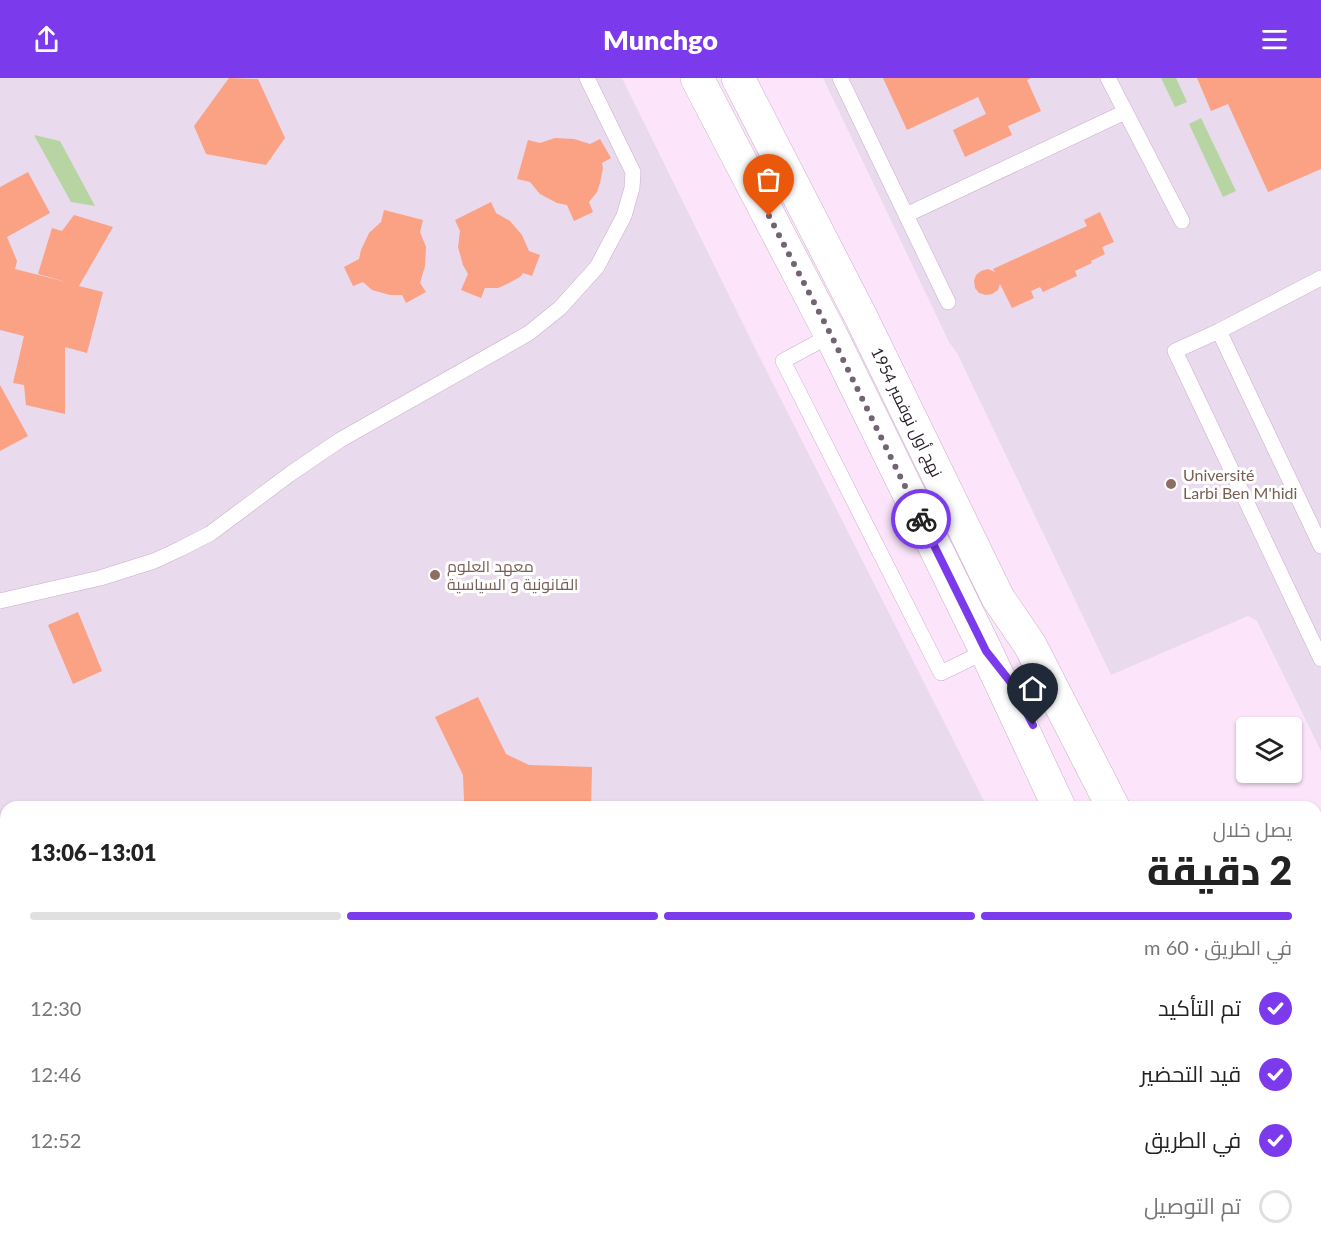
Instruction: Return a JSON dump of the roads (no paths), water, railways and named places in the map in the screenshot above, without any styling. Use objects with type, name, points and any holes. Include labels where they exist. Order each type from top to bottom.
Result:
[{"type":"main road","name":"نهج أول نوفمبر 1954","points":[[698,78],[831,335],[986,651],[1056,801]]},
{"type":"main road","name":"نهج أول نوفمبر 1954","points":[[738,78],[861,317],[998,598],[1030,645],[1110,801]]},
{"type":"main road","points":[[998,598],[1096,801]]},
{"type":"main road","points":[[986,651],[1012,684],[1072,801]]},
{"type":"lane","points":[[0,601],[100,578],[154,561],[211,533],[340,440],[529,333],[560,308],[597,267],[624,216],[632,188],[633,172],[588,78]]},
{"type":"lane","points":[[840,78],[948,302]]},
{"type":"lane","points":[[1108,78],[1182,221]]},
{"type":"lane","points":[[906,215],[1125,112]]},
{"type":"lane","points":[[1321,278],[1175,351],[1321,659]]},
{"type":"lane","points":[[1218,331],[1321,546]]},
{"type":"lane","points":[[831,335],[783,361],[941,673],[986,651]]},
{"type":"place","name":"Université Larbi Ben M'hidi","points":[[1171,484]]},
{"type":"place","name":"معهد العلوم القانونية و السياسية","points":[[435,575]]}]
